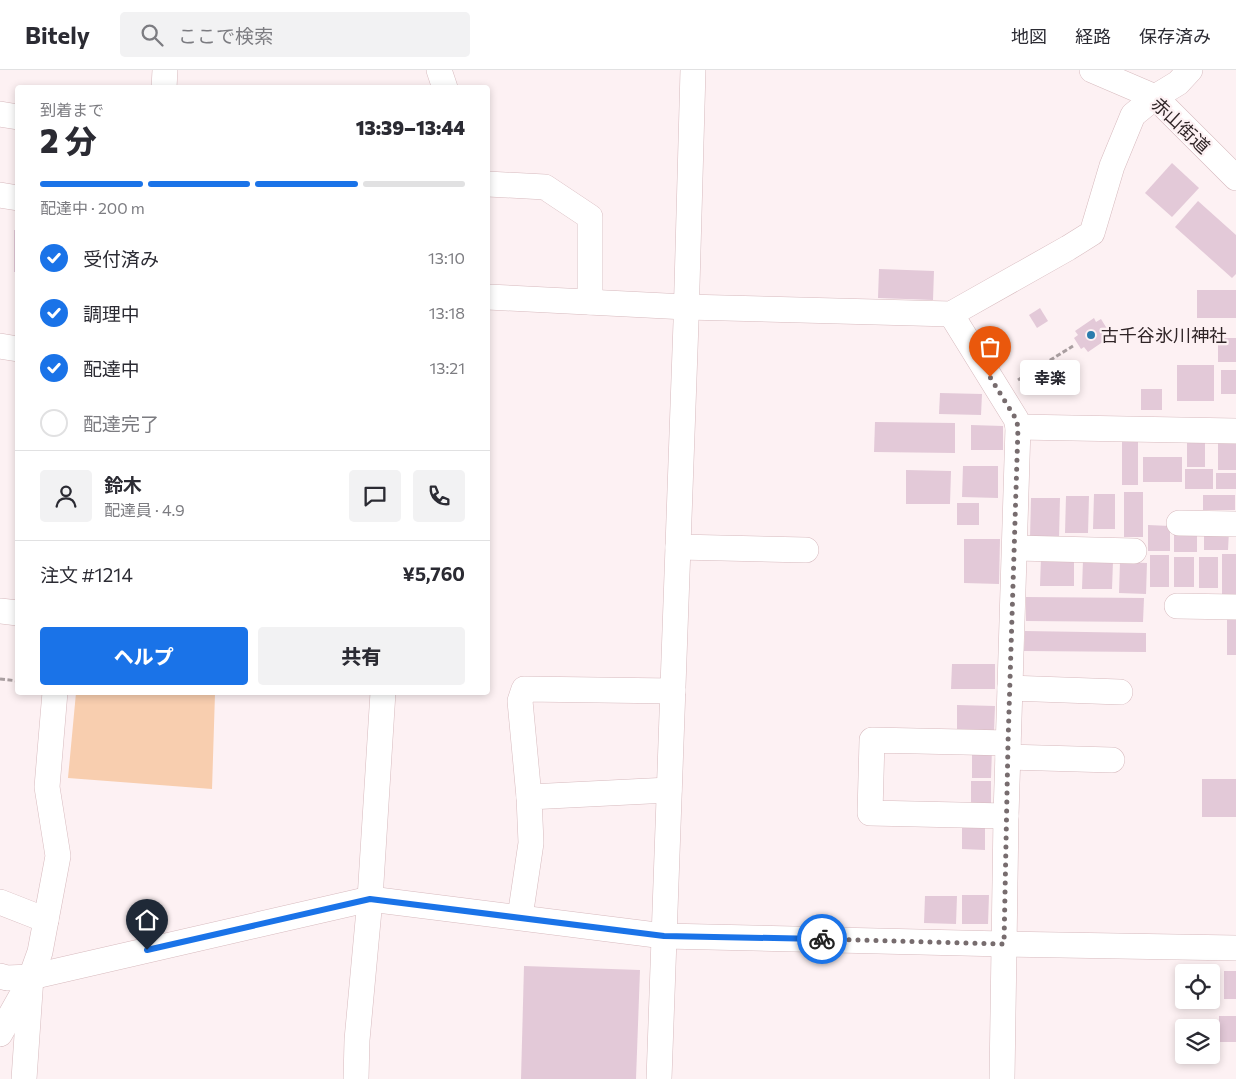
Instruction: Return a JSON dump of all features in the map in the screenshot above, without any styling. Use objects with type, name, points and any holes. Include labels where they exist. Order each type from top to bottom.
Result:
[{"type":"street","points":[[164,70],[164,85]]},
{"type":"street","points":[[439,70],[443,85]]},
{"type":"street","points":[[659,1079],[693,70]]},
{"type":"street","name":"赤山街道","points":[[1092,70],[1155,97],[1236,178]]},
{"type":"street","points":[[1122,70],[1155,97]]},
{"type":"street","points":[[1143,70],[1155,97]]},
{"type":"street","points":[[490,298],[686,307],[951,314],[1092,233],[1112,166],[1132,115],[1155,97],[1178,83],[1190,70]]},
{"type":"street","points":[[0,114],[15,116]]},
{"type":"street","points":[[490,184],[545,187],[590,217],[590,302]]},
{"type":"street","points":[[0,195],[15,198]]},
{"type":"street","points":[[951,314],[1016,419],[1018,427],[1006,816],[1002,1079]]},
{"type":"street","points":[[0,346],[15,348]]},
{"type":"street","points":[[1018,427],[1236,431]]},
{"type":"street","points":[[1179,523],[1236,524]]},
{"type":"street","points":[[678,547],[806,550]]},
{"type":"street","points":[[1015,548],[1134,551]]},
{"type":"street","points":[[1177,606],[1236,607]]},
{"type":"street","points":[[0,611],[15,613]]},
{"type":"street","points":[[1010,688],[1120,692]]},
{"type":"street","points":[[520,917],[531,843],[529,797],[520,701],[524,689],[673,691]]},
{"type":"street","points":[[0,1034],[31,977],[40,952],[58,856],[47,787],[55,695]]},
{"type":"street","points":[[356,1079],[357,1040],[370,899],[384,695]]},
{"type":"street","points":[[1006,816],[870,812],[872,740],[1112,760]]},
{"type":"street","points":[[529,797],[669,790]]},
{"type":"street","points":[[0,976],[7,978],[31,977],[370,899],[664,936],[1236,948]]},
{"type":"street","points":[[0,902],[46,920]]},
{"type":"street","points":[[24,1079],[31,977]]},
{"type":"path","points":[[999,391],[1073,346]]},
{"type":"path","points":[[0,679],[15,680]]},
{"type":"shaded area","points":[[76,695],[215,695],[212,789],[68,778]]},
{"type":"building","points":[[1172,163],[1199,188],[1172,217],[1145,193]]},
{"type":"building","points":[[1198,201],[1236,235],[1236,274],[1232,278],[1175,227]]},
{"type":"building","points":[[14,230],[15,230],[15,272]]},
{"type":"building","points":[[879,269],[934,271],[933,300],[878,298]]},
{"type":"building","points":[[1197,290],[1236,290],[1236,318],[1197,318]]},
{"type":"building","points":[[1040,308],[1048,321],[1037,328],[1029,315]]},
{"type":"building","points":[[1094,318],[1096,322],[1101,319],[1109,332],[1104,336],[1107,339],[1088,352],[1084,347],[1081,349],[1074,338],[1078,335],[1075,331]]},
{"type":"building","points":[[1218,338],[1236,338],[1236,362],[1218,362]]},
{"type":"building","points":[[1177,365],[1214,365],[1214,401],[1177,401]]},
{"type":"building","points":[[1221,370],[1236,370],[1236,394],[1221,394]]},
{"type":"building","points":[[1141,389],[1162,389],[1162,410],[1141,410]]},
{"type":"building","points":[[940,393],[982,394],[981,415],[939,414]]},
{"type":"building","points":[[875,422],[955,423],[955,453],[874,452]]},
{"type":"building","points":[[971,425],[1003,426],[1003,450],[971,450]]},
{"type":"building","points":[[1187,438],[1205,438],[1205,467],[1187,467]]},
{"type":"building","points":[[1122,441],[1138,441],[1138,485],[1122,485]]},
{"type":"building","points":[[1218,442],[1236,442],[1236,470],[1218,470]]},
{"type":"building","points":[[1143,457],[1182,457],[1182,482],[1143,482]]},
{"type":"building","points":[[963,466],[998,466],[998,498],[962,497]]},
{"type":"building","points":[[1185,469],[1213,469],[1213,489],[1185,489]]},
{"type":"building","points":[[906,470],[951,471],[950,504],[906,504]]},
{"type":"building","points":[[1216,473],[1236,473],[1236,489],[1216,489]]},
{"type":"building","points":[[1124,492],[1143,492],[1143,537],[1124,537]]},
{"type":"building","points":[[1094,494],[1115,494],[1115,529],[1093,529]]},
{"type":"building","points":[[1203,495],[1235,495],[1235,510],[1203,510]]},
{"type":"building","points":[[1066,496],[1089,496],[1088,533],[1065,533]]},
{"type":"building","points":[[1031,498],[1060,498],[1059,538],[1030,538]]},
{"type":"building","points":[[957,503],[979,503],[979,525],[957,525]]},
{"type":"building","points":[[1148,525],[1170,526],[1170,551],[1148,551]]},
{"type":"building","points":[[1174,529],[1197,529],[1197,552],[1174,552]]},
{"type":"building","points":[[1204,531],[1229,531],[1228,550],[1204,550]]},
{"type":"building","points":[[964,539],[1000,539],[999,584],[964,583]]},
{"type":"building","points":[[1222,554],[1236,554],[1236,596],[1222,596]]},
{"type":"building","points":[[1150,555],[1169,555],[1169,587],[1150,587]]},
{"type":"building","points":[[1041,557],[1074,558],[1074,586],[1040,586]]},
{"type":"building","points":[[1174,557],[1194,557],[1194,587],[1174,587]]},
{"type":"building","points":[[1199,557],[1218,557],[1218,588],[1199,588]]},
{"type":"building","points":[[1083,560],[1113,561],[1112,589],[1082,589]]},
{"type":"building","points":[[1120,562],[1147,563],[1146,594],[1119,593]]},
{"type":"building","points":[[1026,597],[1144,598],[1143,622],[1026,621]]},
{"type":"building","points":[[1227,616],[1236,616],[1236,655],[1227,655]]},
{"type":"building","points":[[1025,631],[1146,633],[1146,652],[1024,651]]},
{"type":"building","points":[[952,664],[995,664],[995,689],[951,689]]},
{"type":"building","points":[[957,705],[995,706],[994,732],[957,731]]},
{"type":"building","points":[[972,749],[992,749],[991,778],[972,778]]},
{"type":"building","points":[[1202,779],[1236,779],[1236,817],[1202,817]]},
{"type":"building","points":[[971,781],[991,781],[991,807],[971,807]]},
{"type":"building","points":[[962,824],[985,824],[985,850],[962,849]]},
{"type":"building","points":[[962,895],[989,895],[988,924],[962,924]]},
{"type":"building","points":[[925,896],[957,896],[956,924],[924,923]]},
{"type":"building","points":[[524,966],[640,970],[636,1079],[521,1079]]},
{"type":"building","points":[[1224,971],[1236,971],[1236,999],[1224,999]]},
{"type":"building","points":[[1219,1016],[1236,1016],[1236,1042],[1220,1042]]},
{"type":"way so far","points":[[822,939],[1004,944],[1018,427],[1016,419],[990,377]]},
{"type":"place","name":"古千谷氷川神社","points":[[1091,335]]},
{"type":"place","name":"幸楽","points":[[990,377]]},
{"type":"route","points":[[147,950],[370,899],[664,936],[822,939]]}]
